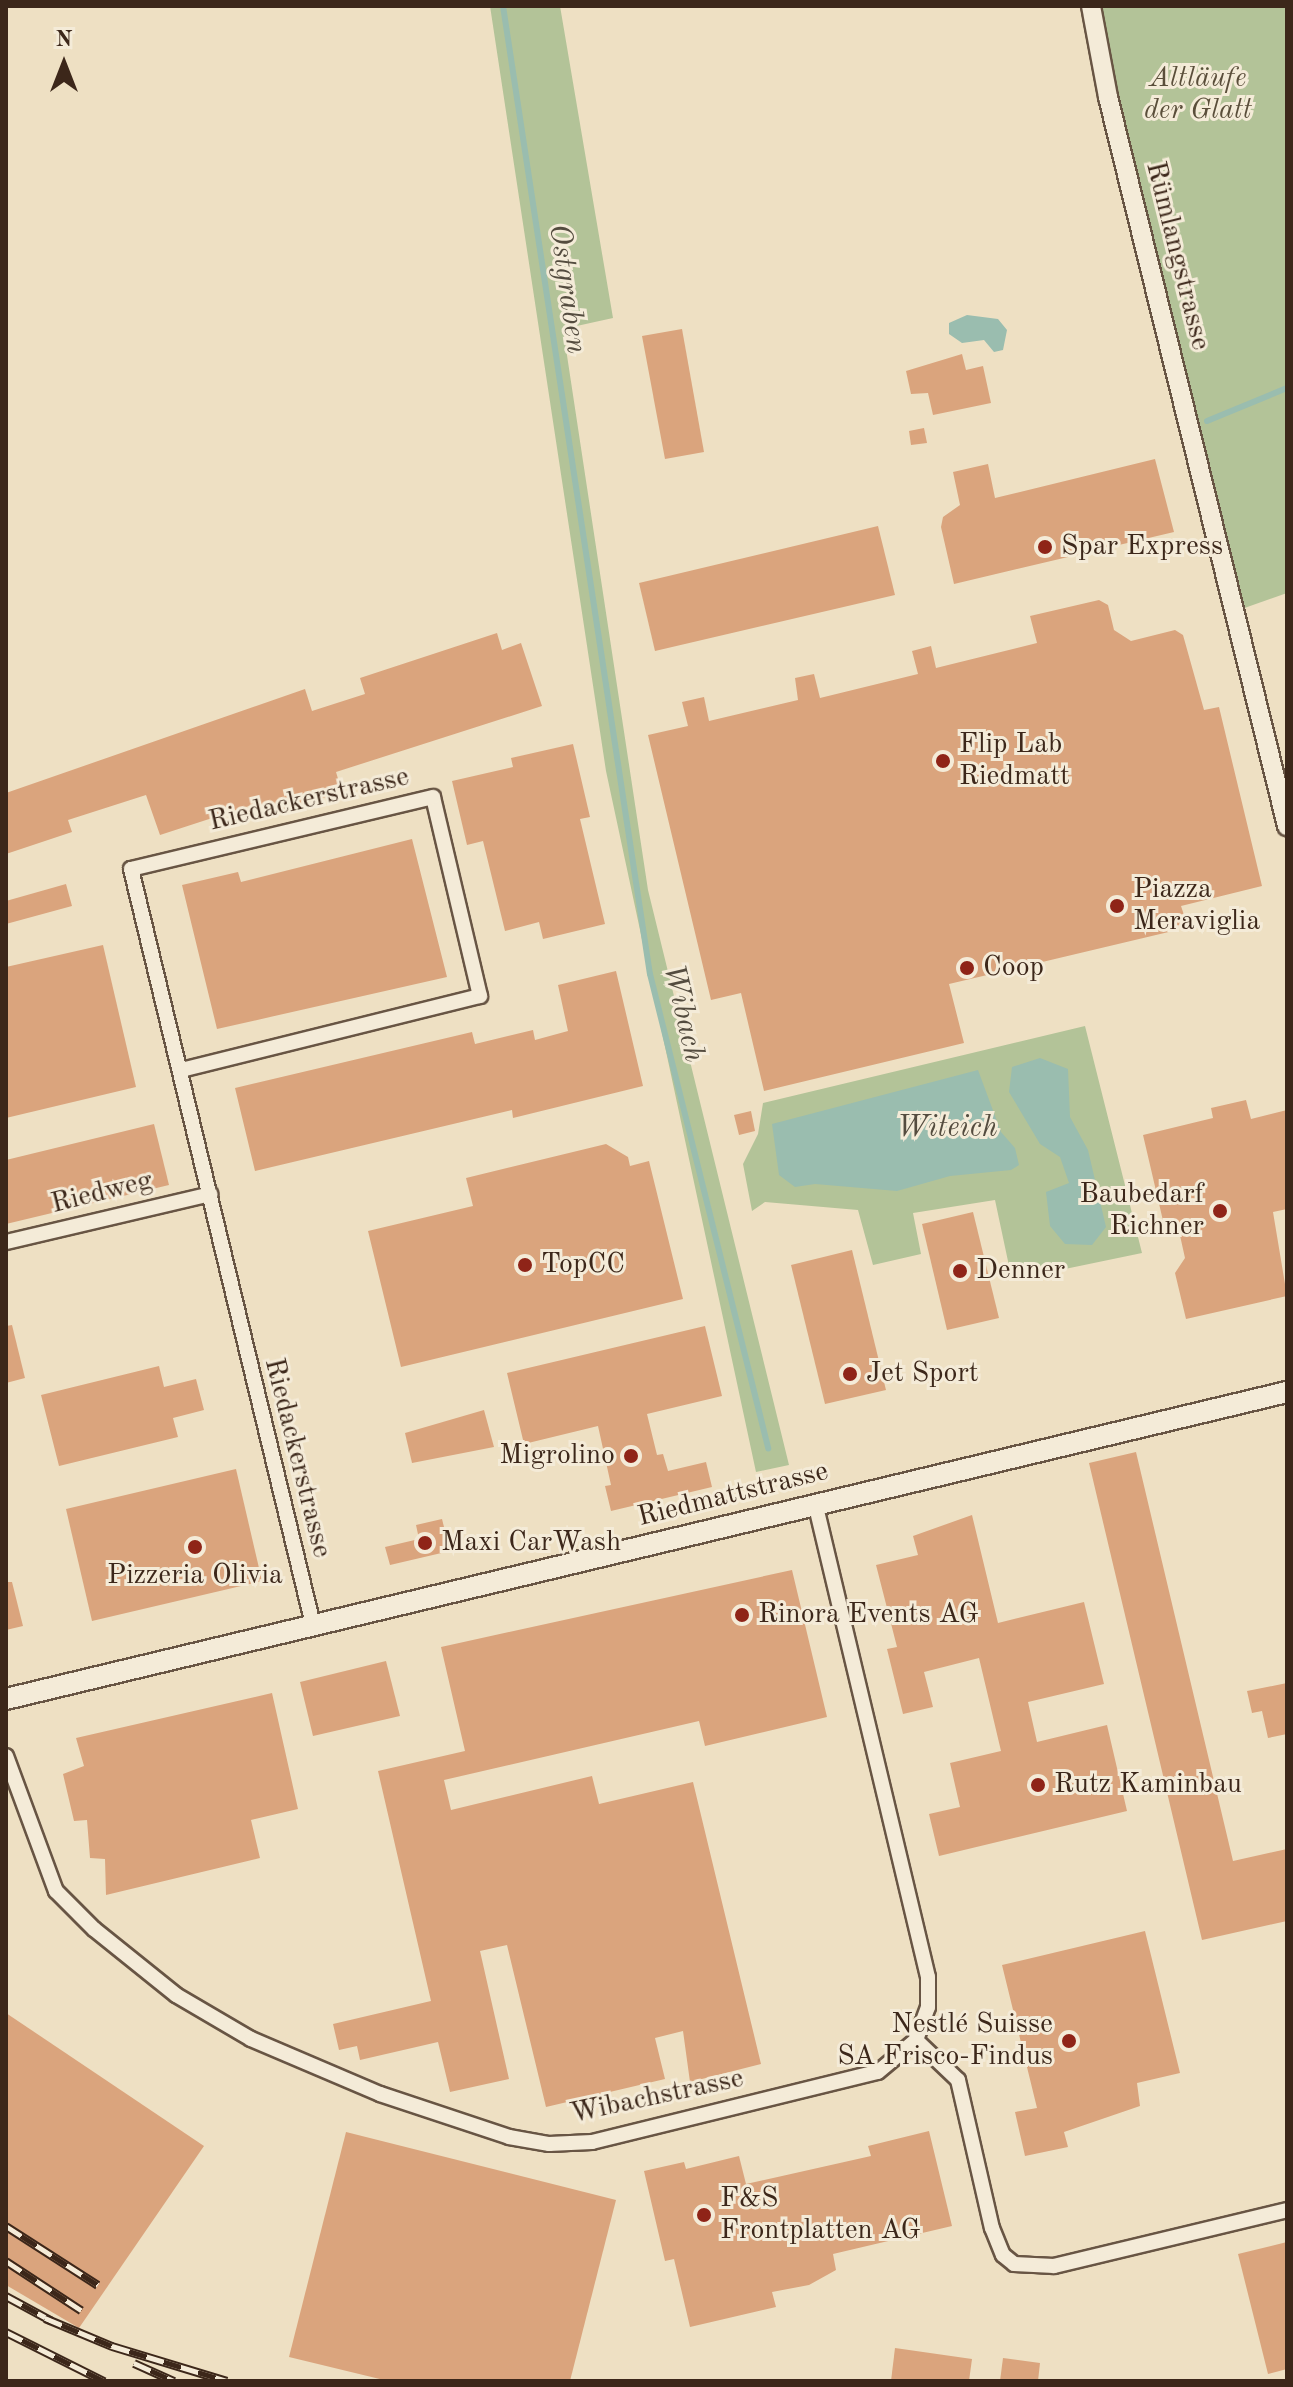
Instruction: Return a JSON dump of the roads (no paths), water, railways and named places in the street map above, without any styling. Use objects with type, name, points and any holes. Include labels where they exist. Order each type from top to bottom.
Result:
[{"type":"main road","name":"Riedmattstrasse","points":[[6,1699],[1287,1392]]},
{"type":"street","name":"Rümlangstrasse","points":[[1091,6],[1108,97],[1287,826]]},
{"type":"street","name":"Riedackerstrasse","points":[[181,1070],[480,996],[433,797],[131,869],[313,1625]]},
{"type":"street","name":"Riedweg","points":[[6,1242],[210,1194]]},
{"type":"street","points":[[815,1504],[928,1977],[928,2007],[916,2040],[958,2080],[992,2228],[1003,2255],[1014,2264],[1054,2266],[1287,2210]]},
{"type":"street","name":"Wibachstrasse","points":[[6,1756],[56,1891],[94,1929],[176,1995],[251,2039],[365,2088],[509,2137],[549,2144],[592,2142],[684,2121],[878,2072],[916,2040]]},
{"type":"water","points":[[967,315],[998,319],[1007,330],[1003,350],[994,352],[984,340],[962,343],[949,334],[949,323]]},
{"type":"water","points":[[1040,1058],[1068,1069],[1070,1117],[1088,1150],[1106,1227],[1092,1245],[1065,1244],[1050,1226],[1046,1192],[1069,1183],[1060,1157],[1040,1144],[1009,1092],[1012,1067]]},
{"type":"water","name":"Witeich","points":[[978,1070],[1001,1132],[1015,1148],[1019,1165],[1011,1170],[950,1176],[897,1191],[815,1184],[795,1187],[779,1175],[772,1124]]},
{"type":"waterway","name":"Wibach","points":[[503,6],[650,974],[768,1449]]},
{"type":"waterway","points":[[1207,421],[1287,388]]},
{"type":"railway","points":[[6,2226],[98,2285]]},
{"type":"railway","points":[[6,2261],[81,2310]]},
{"type":"railway","points":[[6,2296],[52,2321]]},
{"type":"railway","points":[[45,2318],[112,2346],[227,2381]]},
{"type":"railway","points":[[6,2332],[104,2381]]},
{"type":"railway","points":[[134,2363],[174,2381]]},
{"type":"place","name":"Spar Express","points":[[1045,547]]},
{"type":"place","name":"Flip Lab Riedmatt","points":[[943,761]]},
{"type":"place","name":"Piazza Meraviglia","points":[[1117,906]]},
{"type":"place","name":"Coop","points":[[967,968]]},
{"type":"place","name":"Baubedarf Richner","points":[[1220,1211]]},
{"type":"place","name":"TopCC","points":[[525,1265]]},
{"type":"place","name":"Denner","points":[[960,1271]]},
{"type":"place","name":"Jet Sport","points":[[850,1374]]},
{"type":"place","name":"Migrolino","points":[[631,1456]]},
{"type":"place","name":"Maxi CarWash","points":[[425,1543]]},
{"type":"place","name":"Pizzeria Olivia","points":[[195,1547]]},
{"type":"place","name":"Rinora Events AG","points":[[742,1615]]},
{"type":"place","name":"Rutz Kaminbau","points":[[1038,1785]]},
{"type":"place","name":"Nestlé Suisse SA Frisco-Findus","points":[[1069,2041]]},
{"type":"place","name":"F&S Frontplatten AG","points":[[704,2215]]},
{"type":"park label","name":"Altläufe der Glatt","points":[[1198,95]]},
{"type":"water label","name":"Ostgraben","points":[[567,289]]}]
